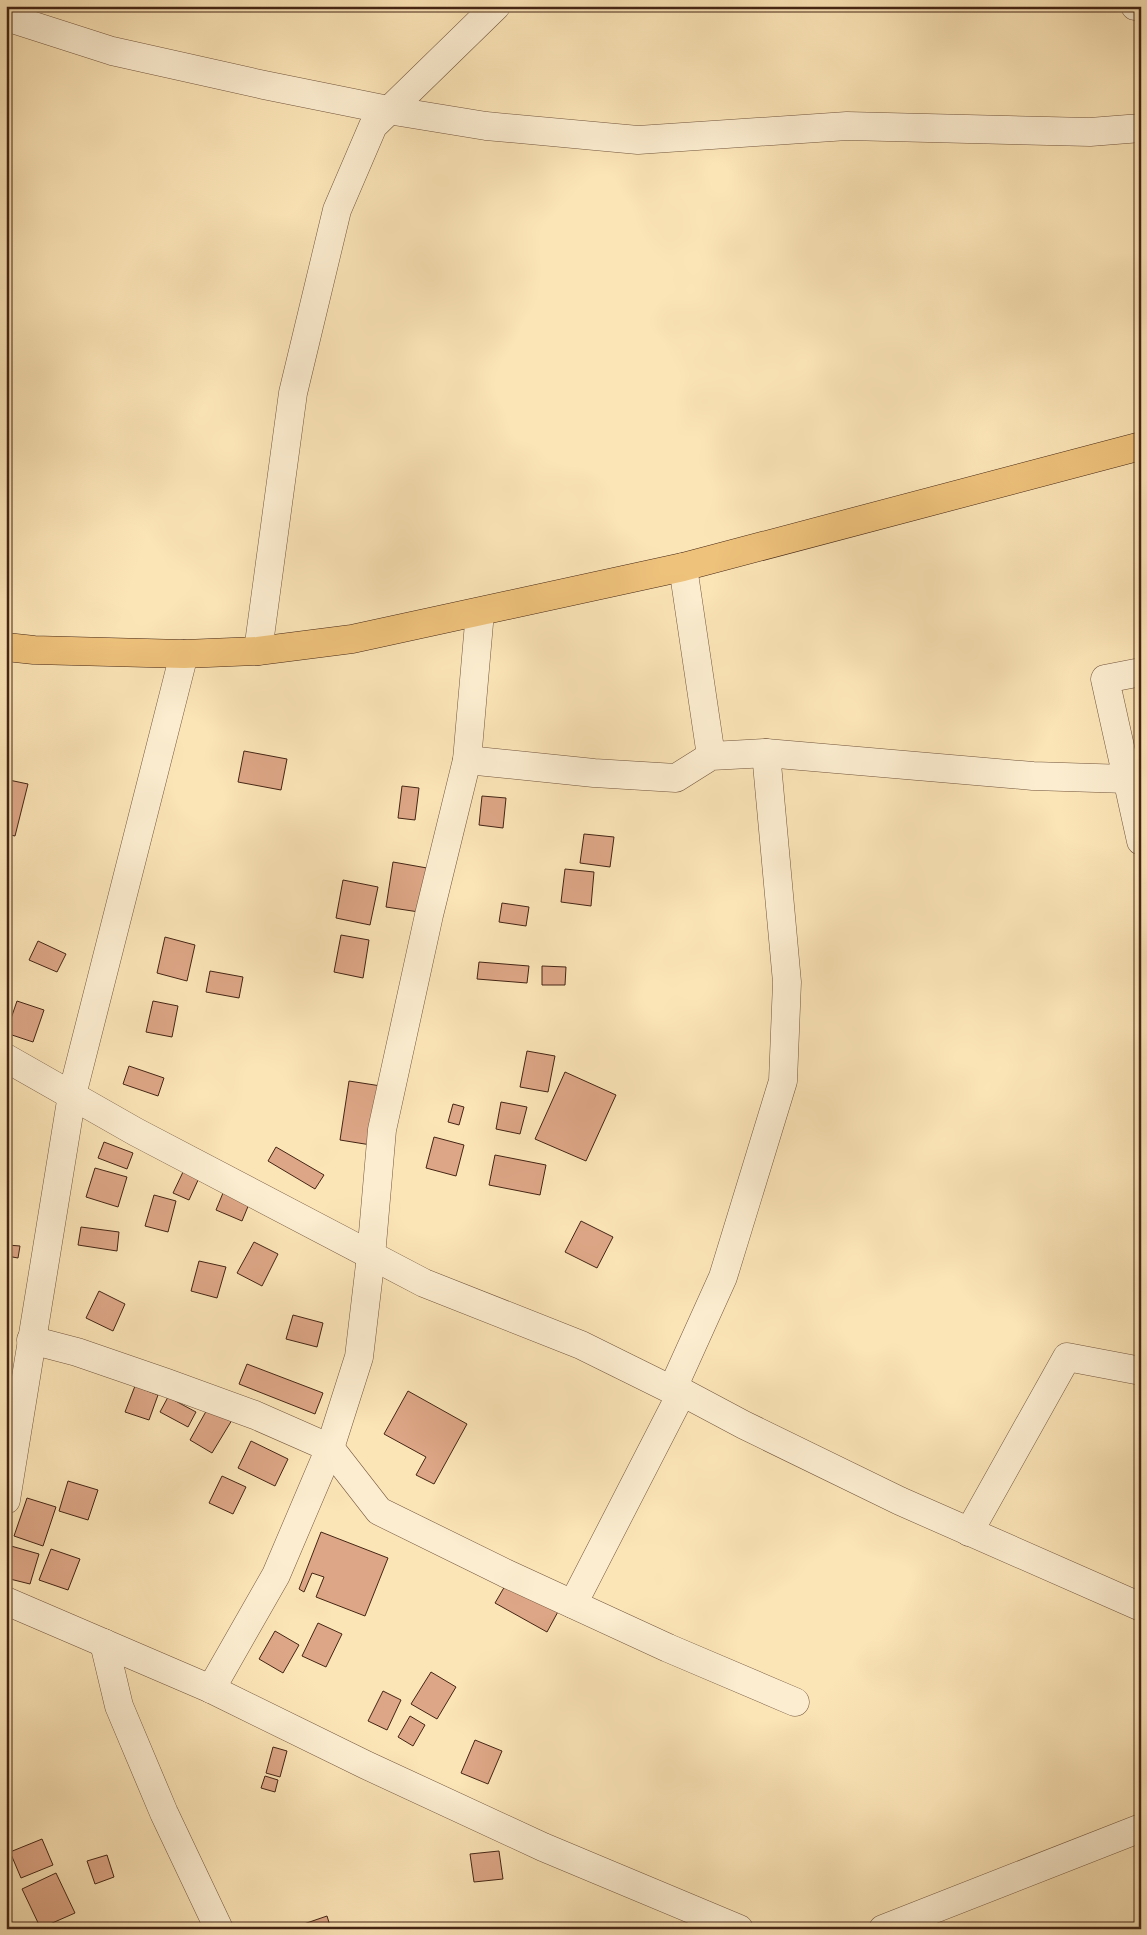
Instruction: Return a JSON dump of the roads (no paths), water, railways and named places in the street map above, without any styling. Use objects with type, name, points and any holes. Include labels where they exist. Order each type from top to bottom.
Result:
[{"type":"main road","points":[[6,647],[34,650],[184,654],[258,651],[352,639],[684,567],[1141,446]]},
{"type":"street","points":[[258,651],[295,383],[337,210],[373,126],[496,6]]},
{"type":"street","points":[[1135,6],[1141,7]]},
{"type":"street","points":[[6,16],[112,51],[264,86],[388,110],[486,126],[638,140],[847,126],[1090,132],[1141,128]]},
{"type":"street","points":[[684,567],[711,756]]},
{"type":"street","points":[[211,1689],[276,1575],[330,1448],[358,1357],[372,1256],[382,1130],[429,915],[467,760],[480,612]]},
{"type":"street","points":[[6,1500],[72,1095],[184,654]]},
{"type":"street","points":[[1141,672],[1105,679],[1141,841]]},
{"type":"street","points":[[467,760],[594,774],[676,778],[711,756],[766,753],[1032,776],[1127,779]]},
{"type":"street","points":[[573,1604],[677,1391],[723,1277],[783,1081],[788,982],[766,753]]},
{"type":"street","points":[[6,1058],[136,1132],[424,1283],[581,1345],[891,1497],[1141,1607]]},
{"type":"street","points":[[32,1340],[77,1352],[167,1383],[255,1415],[330,1448],[379,1511],[668,1648],[795,1702]]},
{"type":"street","points":[[969,1532],[1067,1358],[1141,1371]]},
{"type":"street","points":[[6,1601],[211,1689],[366,1765],[534,1843],[739,1929]]},
{"type":"street","points":[[104,1643],[120,1706],[164,1813],[219,1929]]},
{"type":"street","points":[[883,1929],[1141,1828]]}]
